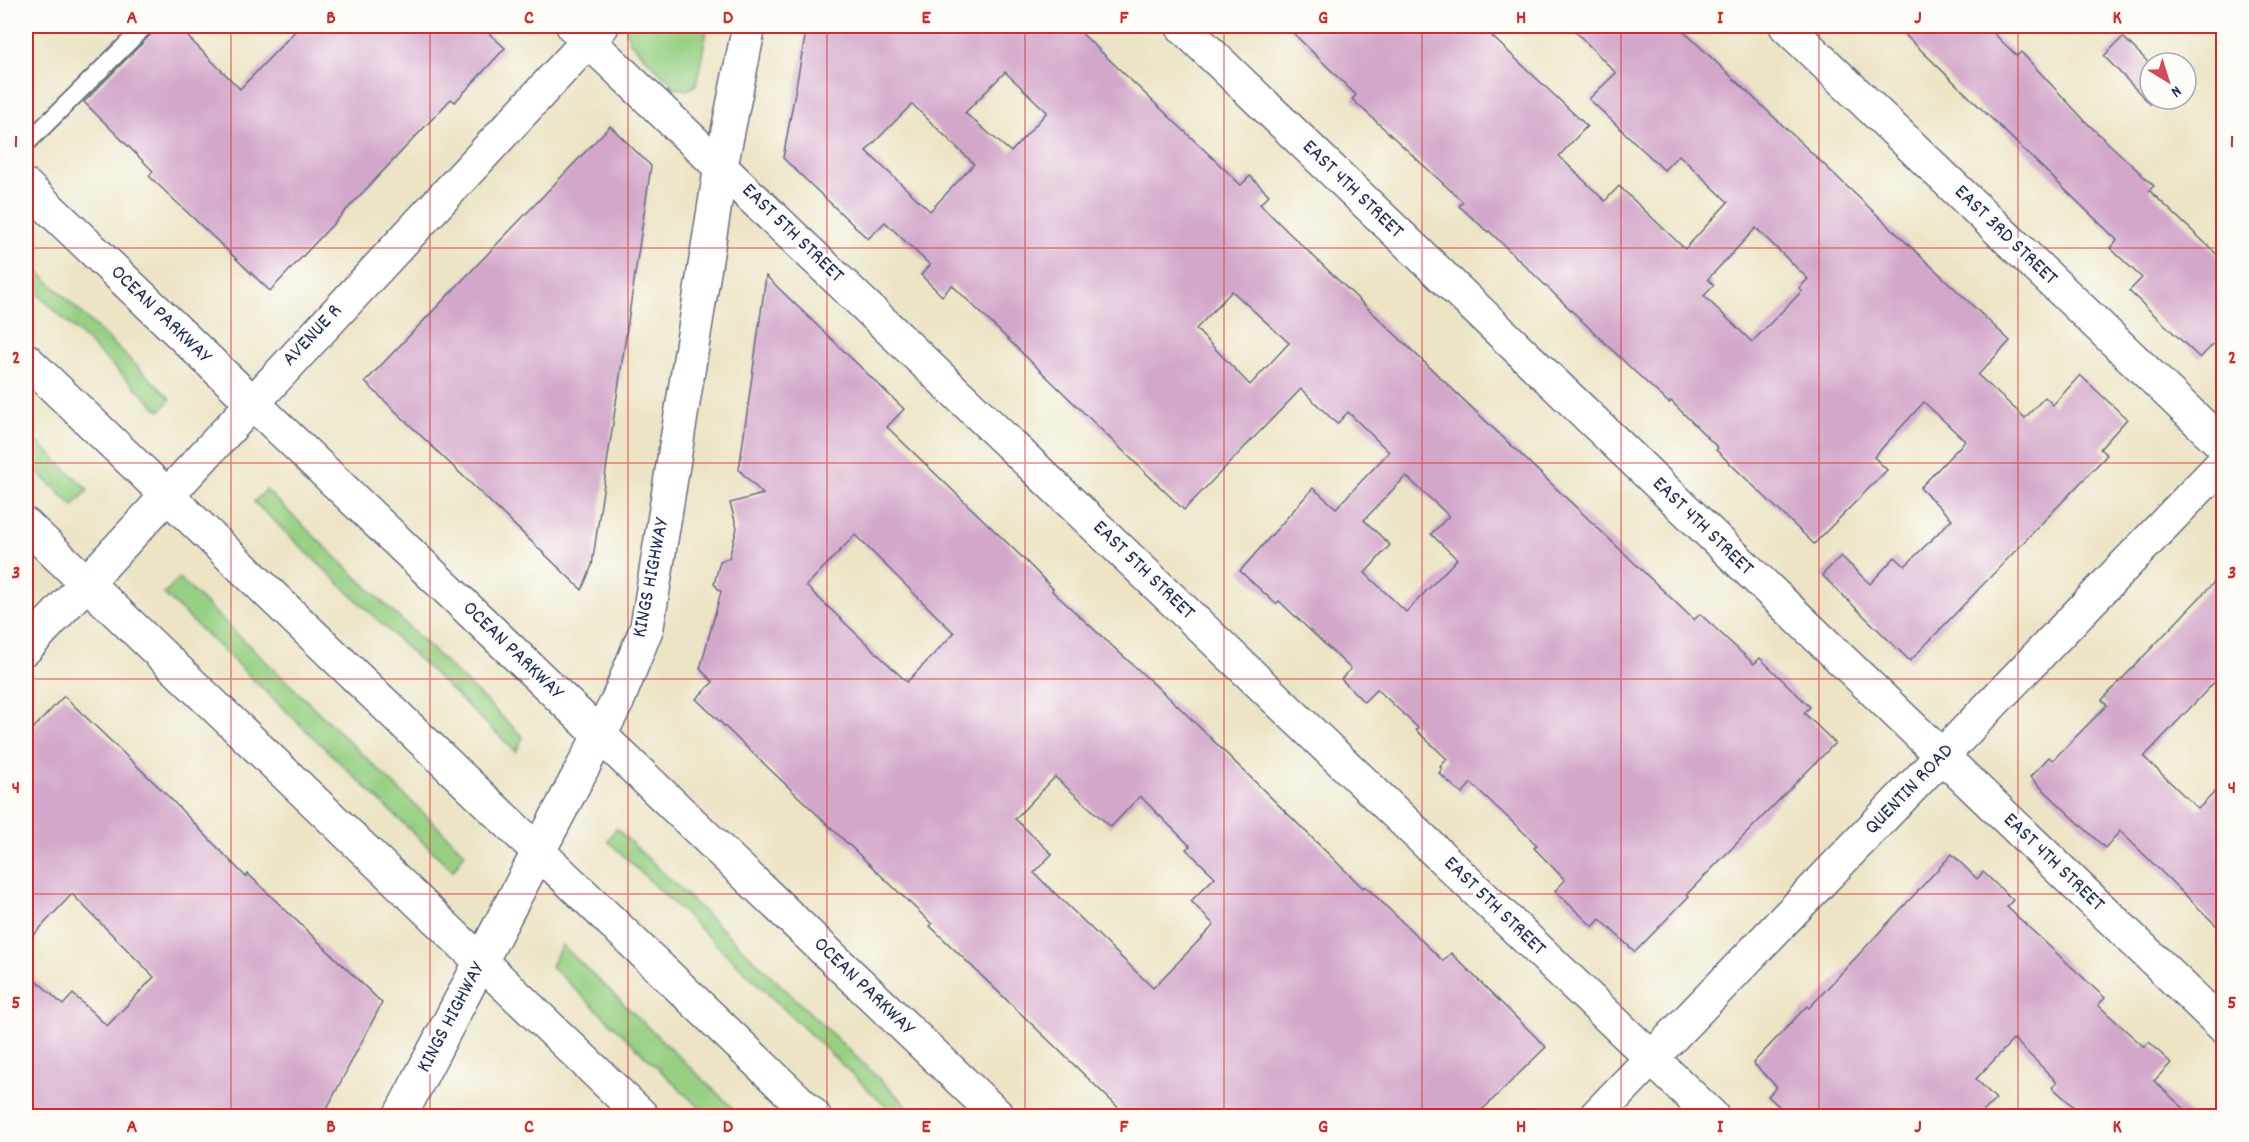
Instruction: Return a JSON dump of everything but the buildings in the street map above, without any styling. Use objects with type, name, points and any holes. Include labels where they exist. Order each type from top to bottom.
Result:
[{"type":"street","name":"KINGS HIGHWAY","points":[[400,1116],[617,702],[647,627],[721,166],[749,26]]},
{"type":"street","name":"EAST 4TH STREET","points":[[1182,26],[2223,1027]]},
{"type":"street","name":"EAST 3RD STREET","points":[[1786,26],[2223,446]]},
{"type":"street","name":"EAST 5TH STREET","points":[[588,30],[721,166],[1712,1116]]},
{"type":"street","name":"AVENUE R","points":[[26,648],[87,585],[588,30]]},
{"type":"street","name":"OCEAN PARKWAY","points":[[26,186],[998,1116]]},
{"type":"street","points":[[26,360],[814,1116]]},
{"type":"street","name":"QUENTIN ROAD","points":[[1596,1116],[2223,462]]},
{"type":"street","points":[[26,525],[642,1116]]},
{"type":"lane","points":[[26,144],[142,29],[141,26]]},
{"type":"green space","points":[[627,26],[708,26],[696,85],[687,90],[676,88],[630,42],[626,32]]},
{"type":"green space","points":[[26,260],[171,399],[160,411],[26,283]]},
{"type":"green space","points":[[26,431],[88,490],[73,506],[26,461]]},
{"type":"green space","points":[[266,490],[523,737],[516,752],[254,502]]},
{"type":"green space","points":[[179,578],[465,853],[453,871],[164,594]]},
{"type":"green space","points":[[616,828],[918,1116],[896,1116],[608,841]]},
{"type":"green space","points":[[562,945],[741,1116],[708,1116],[551,966]]}]
